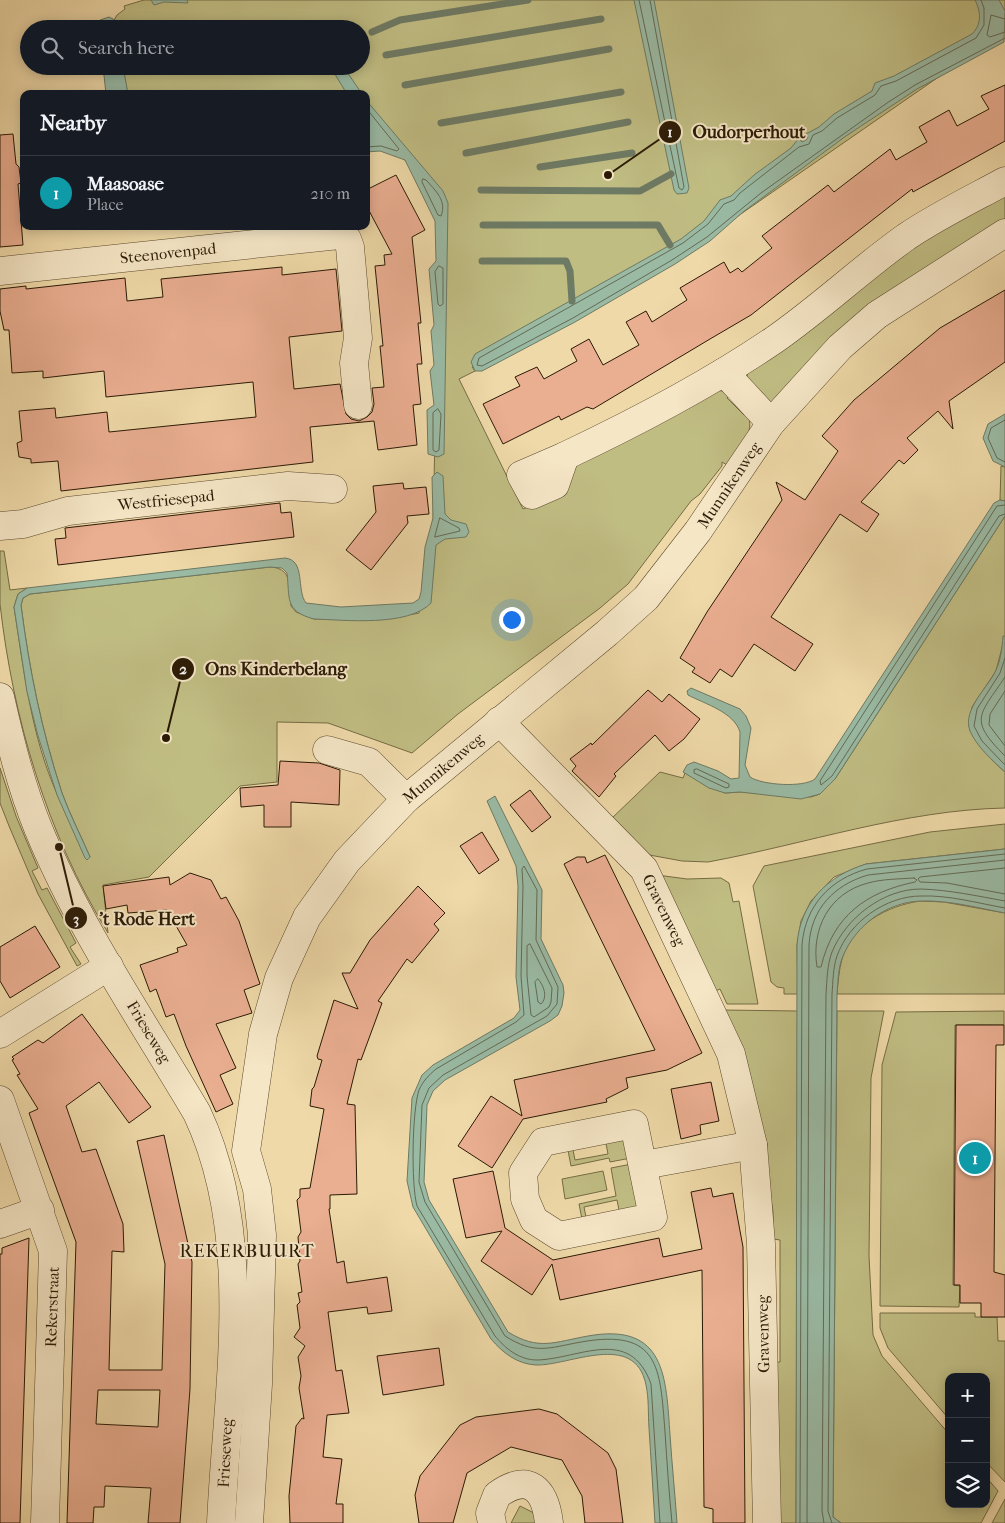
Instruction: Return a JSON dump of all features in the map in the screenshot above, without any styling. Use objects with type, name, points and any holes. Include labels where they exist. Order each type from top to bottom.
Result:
[{"type":"street","points":[[565,456],[636,422],[724,372],[776,338],[906,237],[943,214],[1005,181]]},
{"type":"street","name":"Munnikenweg","points":[[246,1151],[263,1034],[279,978],[307,917],[327,886],[347,861],[406,799],[646,598],[698,531],[771,423],[840,347],[877,315],[1005,233]]},
{"type":"street","name":"Steenovenpad","points":[[0,271],[340,235],[347,239],[350,247],[358,338],[354,363],[358,405]]},
{"type":"street","points":[[724,372],[771,423]]},
{"type":"street","name":"Westfriesepad","points":[[0,526],[23,524],[68,511],[288,486],[333,489]]},
{"type":"street","name":"Frieseweg","points":[[0,697],[12,747],[38,827],[60,876],[109,966],[197,1113],[214,1158],[225,1200],[232,1248],[234,1288],[221,1523]]},
{"type":"street","name":"Gravenweg","points":[[499,721],[644,868],[732,1054],[753,1145],[761,1244],[766,1523]]},
{"type":"street","points":[[327,750],[369,762],[406,799]]},
{"type":"street","points":[[0,1034],[109,966]]},
{"type":"street","name":"Rekerstraat","points":[[0,1100],[54,1250],[45,1523]]},
{"type":"street","points":[[634,1124],[644,1165],[653,1217],[559,1236],[534,1220],[525,1199],[524,1173],[543,1142],[634,1124]]},
{"type":"street","points":[[644,1165],[753,1145]]},
{"type":"street","points":[[214,1158],[246,1151]]},
{"type":"street","name":"Frieseweg","points":[[246,1151],[257,1189],[262,1236],[258,1384],[249,1523]]},
{"type":"street","points":[[0,1224],[40,1210]]},
{"type":"street","points":[[229,1382],[258,1384]]},
{"type":"street","points":[[492,1523],[490,1513],[497,1495],[515,1485],[534,1488],[542,1495],[547,1504],[549,1523]]},
{"type":"shaded area","points":[[144,0],[1005,0],[1005,31],[686,252],[472,367],[475,371],[459,379],[523,509],[562,493],[569,469],[711,389],[722,391],[729,395],[727,398],[744,415],[747,413],[750,427],[741,447],[727,465],[722,462],[722,466],[700,494],[691,501],[628,584],[600,608],[458,714],[412,753],[328,723],[277,722],[277,782],[240,786],[149,877],[103,885],[108,933],[86,895],[50,816],[24,733],[6,647],[0,604],[0,551],[4,551],[10,590],[27,588],[18,594],[14,607],[25,679],[41,750],[58,796],[90,857],[62,793],[48,747],[28,653],[21,605],[23,598],[30,594],[270,567],[283,571],[286,575],[290,586],[291,606],[296,612],[314,619],[379,619],[419,613],[433,526],[440,212],[425,184],[388,140],[370,142],[370,90],[116,90],[114,75],[370,75],[370,20],[114,20],[125,9],[124,6]]},
{"type":"shaded area","points":[[1005,188],[1005,221],[772,404],[747,378],[748,370],[870,272]]},
{"type":"shaded area","points":[[1001,466],[1005,467],[1005,501],[1000,500]]},
{"type":"shaded area","points":[[1005,516],[1005,636],[996,671],[972,707],[969,726],[992,760],[1005,772],[1005,808],[967,810],[892,821],[708,862],[682,861],[644,854],[610,820],[660,772],[683,778],[685,773],[725,793],[740,792],[811,797],[820,794],[835,779]]},
{"type":"shaded area","points":[[0,768],[16,816],[38,868],[32,871],[42,890],[47,888],[76,943],[70,947],[81,964],[77,966],[38,894],[0,803]]},
{"type":"shaded area","points":[[1005,824],[1005,849],[866,864],[834,877],[811,901],[801,921],[797,945],[798,994],[784,994],[784,988],[777,987],[771,982],[753,886],[764,866],[930,832]]},
{"type":"shaded area","points":[[657,875],[687,879],[721,878],[729,883],[733,902],[739,901],[758,1004],[727,1004],[720,989],[713,992]]},
{"type":"shaded area","points":[[920,901],[944,902],[1005,913],[1005,994],[837,994],[842,959],[847,947],[862,927],[883,912],[908,903]]},
{"type":"shaded area","points":[[722,1010],[798,1011],[796,1523],[776,1523],[776,1362],[780,1362],[780,1240],[773,1239],[773,1211],[768,1186]]},
{"type":"shaded area","points":[[837,1011],[884,1011],[871,1078],[869,1256],[873,1335],[882,1356],[945,1429],[945,1508],[989,1508],[981,1523],[841,1523],[833,1517]]},
{"type":"shaded area","points":[[1004,1011],[1004,1025],[955,1025],[953,1285],[960,1286],[959,1307],[880,1306],[882,1065],[896,1012]]},
{"type":"shaded area","points":[[625,1133],[636,1157],[610,1162],[609,1158],[571,1166],[567,1145],[572,1145],[575,1160],[608,1154],[605,1138]]},
{"type":"shaded area","points":[[637,1163],[645,1204],[620,1215],[617,1200],[584,1207],[587,1222],[583,1224],[579,1204],[616,1196],[611,1168]]},
{"type":"shaded area","points":[[603,1171],[607,1190],[565,1199],[562,1179]]},
{"type":"shaded area","points":[[880,1313],[975,1313],[975,1317],[997,1317],[998,1341],[1005,1341],[1005,1482],[990,1466],[990,1373],[945,1373],[945,1414],[888,1348],[880,1328]]},
{"type":"shaded area","points":[[990,1482],[998,1491],[990,1506]]},
{"type":"shaded area","points":[[1005,1499],[1005,1523],[992,1523]]},
{"type":"shaded area","points":[[520,1506],[540,1516],[536,1523],[511,1523]]},
{"type":"water","points":[[151,0],[187,0],[188,3],[164,2],[154,5]]},
{"type":"water","points":[[634,0],[654,0],[689,188],[687,193],[677,194],[674,190]]},
{"type":"water","points":[[975,0],[999,0],[1005,11],[1004,42],[917,89],[846,136],[743,212],[710,241],[675,264],[575,322],[482,371],[475,371],[471,362],[475,354],[681,239],[704,221],[720,200],[731,196],[754,175],[791,148],[799,138],[802,142],[806,140],[808,137],[806,134],[872,91],[875,83],[894,76],[972,34],[979,22]]},
{"type":"water","points":[[109,17],[115,20],[100,20]]},
{"type":"water","points":[[104,75],[125,75],[127,90],[106,90]]},
{"type":"water","points":[[335,75],[349,75],[359,90],[345,90]]},
{"type":"water","points":[[370,105],[443,191],[448,203],[444,454],[438,457],[428,454],[427,410],[434,405],[430,371],[434,365],[431,331],[434,325],[429,269],[436,261],[435,221],[405,160],[380,151],[370,152]]},
{"type":"water","points":[[1005,414],[1005,467],[993,461],[983,438],[988,424]]},
{"type":"water","points":[[437,472],[443,476],[445,514],[451,520],[466,524],[469,532],[466,537],[445,539],[436,545],[431,603],[421,611],[407,616],[359,621],[314,619],[304,616],[293,608],[290,602],[287,573],[282,568],[270,567],[30,594],[23,598],[21,605],[24,629],[42,724],[62,793],[90,857],[87,860],[57,795],[38,736],[27,692],[14,607],[18,594],[27,588],[285,558],[292,560],[296,564],[301,591],[306,603],[341,607],[413,603],[419,599],[421,592],[425,547],[433,518],[432,477]]},
{"type":"water","points":[[1000,500],[1005,501],[1005,516],[835,779],[820,794],[801,799],[740,792],[725,793],[709,788],[683,772],[687,765],[694,762],[718,771],[731,779],[739,778],[740,732],[737,725],[718,709],[688,695],[687,691],[691,688],[740,709],[746,716],[751,728],[745,765],[750,777],[773,784],[801,784],[815,779],[994,503]]},
{"type":"water","points":[[1003,636],[1005,636],[1005,772],[977,743],[968,723],[977,699],[998,666]]},
{"type":"water","points":[[495,796],[542,890],[541,939],[563,985],[562,1006],[558,1015],[550,1021],[445,1080],[433,1091],[427,1105],[424,1182],[429,1200],[508,1332],[519,1338],[538,1343],[614,1334],[633,1338],[647,1346],[657,1359],[663,1375],[669,1414],[677,1523],[655,1523],[648,1396],[639,1368],[629,1359],[615,1355],[582,1357],[536,1365],[517,1360],[500,1349],[491,1339],[413,1207],[407,1181],[412,1098],[422,1075],[433,1065],[514,1018],[520,1010],[516,977],[518,886],[516,866],[487,801]]},
{"type":"water","points":[[1005,849],[1005,913],[942,902],[908,902],[885,911],[864,925],[856,934],[841,960],[837,994],[833,1517],[841,1523],[796,1523],[797,945],[799,930],[810,904],[818,893],[839,876],[852,869],[866,864]]},
{"type":"building","points":[[1005,85],[1005,141],[913,192],[912,189],[751,315],[593,409],[587,407],[561,420],[559,416],[503,444],[483,404],[520,386],[515,377],[537,367],[544,379],[577,361],[571,349],[589,339],[603,365],[639,345],[626,322],[646,311],[652,322],[687,300],[680,288],[724,262],[730,273],[738,268],[742,272],[772,248],[762,236],[828,185],[834,192],[890,149],[896,160],[927,142],[919,127],[949,110],[957,126],[989,109],[981,96]]},
{"type":"building","points":[[13,134],[16,164],[19,167],[20,175],[20,183],[18,184],[20,230],[22,230],[23,245],[0,247],[0,135]]},
{"type":"building","points":[[396,175],[425,230],[412,237],[421,323],[418,323],[422,364],[417,364],[421,404],[413,405],[417,445],[378,450],[374,421],[310,427],[313,462],[61,491],[58,461],[31,463],[31,459],[19,457],[17,443],[22,441],[19,411],[55,408],[56,418],[107,412],[109,432],[256,417],[253,382],[106,397],[104,371],[43,378],[43,371],[12,373],[9,330],[4,330],[0,311],[0,289],[26,286],[26,289],[125,278],[127,301],[163,297],[161,279],[282,267],[282,275],[336,269],[342,331],[289,337],[294,389],[340,384],[346,414],[351,419],[359,421],[367,417],[372,412],[374,404],[372,388],[384,387],[380,346],[383,346],[375,266],[385,265],[384,255],[392,254],[370,213],[370,188]]},
{"type":"building","points":[[1005,290],[1005,362],[949,401],[953,429],[938,411],[907,438],[918,450],[904,464],[899,460],[861,502],[879,514],[867,532],[840,514],[771,617],[813,644],[795,671],[754,644],[732,677],[720,669],[710,683],[692,672],[695,668],[680,658],[707,612],[782,500],[776,482],[805,500],[838,451],[822,436],[854,400],[940,328]]},
{"type":"building","points":[[403,483],[404,489],[426,487],[429,514],[407,516],[408,523],[371,570],[346,550],[376,512],[373,486]]},
{"type":"building","points":[[280,503],[281,513],[291,512],[294,537],[58,565],[55,539],[66,538],[65,528]]},
{"type":"building","points":[[648,690],[662,702],[669,694],[700,719],[684,739],[669,751],[655,735],[614,774],[616,776],[599,797],[572,771],[576,766],[570,759],[591,743],[592,745]]},
{"type":"building","points":[[280,761],[319,763],[340,770],[339,805],[291,802],[291,827],[264,827],[264,805],[241,807],[240,788],[278,785]]},
{"type":"building","points":[[530,790],[551,817],[532,832],[510,805]]},
{"type":"building","points":[[482,832],[499,860],[479,874],[460,846]]},
{"type":"building","points":[[605,855],[702,1053],[667,1070],[626,1078],[628,1088],[606,1099],[607,1102],[523,1119],[492,1168],[458,1146],[491,1096],[522,1116],[514,1080],[655,1050],[564,864],[577,857],[585,857],[587,863]]},
{"type":"building","points":[[190,873],[211,880],[221,899],[226,897],[239,921],[260,984],[244,990],[252,1013],[216,1024],[236,1068],[220,1075],[233,1104],[216,1112],[186,1046],[174,1014],[166,1017],[156,989],[150,992],[140,965],[178,952],[177,948],[187,945],[167,910],[128,913],[127,905],[106,909],[103,886],[169,877],[170,885]]},
{"type":"building","points":[[418,886],[445,913],[434,924],[439,930],[412,963],[407,959],[378,1001],[382,1003],[361,1060],[358,1059],[347,1104],[355,1105],[357,1194],[330,1195],[329,1209],[337,1263],[344,1261],[347,1283],[387,1277],[392,1311],[368,1314],[367,1307],[328,1312],[336,1371],[342,1370],[349,1413],[327,1415],[323,1457],[342,1459],[336,1504],[343,1504],[343,1523],[290,1523],[289,1496],[296,1426],[302,1418],[304,1419],[299,1388],[301,1376],[298,1357],[305,1346],[294,1337],[300,1328],[297,1305],[300,1302],[298,1293],[302,1292],[298,1264],[300,1261],[298,1237],[301,1232],[297,1200],[300,1197],[300,1189],[310,1188],[324,1109],[310,1106],[312,1089],[322,1060],[318,1059],[317,1056],[334,1000],[358,1009],[342,973],[350,973],[370,940]]},
{"type":"building","points":[[35,926],[60,967],[10,998],[0,981],[0,947]]},
{"type":"building","points":[[82,1014],[151,1107],[129,1123],[99,1082],[66,1106],[82,1152],[96,1149],[123,1224],[124,1252],[112,1251],[109,1370],[162,1370],[165,1264],[137,1141],[164,1135],[192,1262],[190,1389],[180,1523],[148,1523],[151,1488],[105,1486],[104,1507],[94,1507],[93,1523],[67,1523],[76,1242],[29,1113],[38,1109],[17,1075],[20,1074],[12,1060],[14,1059],[12,1057],[38,1040],[43,1043]],"holes":[[[98,1390],[160,1390],[158,1427],[96,1424]]]},
{"type":"building","points":[[956,1025],[1004,1025],[1004,1045],[996,1045],[994,1272],[1005,1275],[1005,1317],[981,1317],[981,1303],[960,1303],[960,1285],[954,1285]]},
{"type":"building","points":[[711,1082],[719,1121],[700,1125],[701,1134],[681,1139],[671,1089]]},
{"type":"building","points":[[493,1171],[505,1228],[553,1260],[659,1238],[663,1257],[702,1249],[691,1192],[711,1188],[713,1197],[733,1193],[743,1247],[745,1523],[713,1523],[713,1509],[704,1507],[702,1270],[560,1300],[552,1264],[532,1295],[481,1261],[502,1231],[466,1238],[453,1179]]},
{"type":"building","points":[[29,1238],[20,1523],[0,1523],[0,1254],[2,1254],[2,1248]]},
{"type":"building","points":[[439,1348],[444,1385],[383,1395],[377,1356]]},
{"type":"building","points":[[539,1409],[557,1414],[608,1453],[616,1469],[623,1523],[585,1523],[582,1496],[562,1460],[511,1447],[467,1473],[453,1523],[419,1523],[415,1495],[420,1476],[460,1425],[476,1417]]},
{"type":"waterway","points":[[372,32],[400,20],[528,0]]},
{"type":"waterway","points":[[386,55],[601,19]]},
{"type":"waterway","points":[[405,85],[609,49]]},
{"type":"waterway","points":[[441,123],[621,92]]},
{"type":"waterway","points":[[466,153],[628,122]]},
{"type":"waterway","points":[[540,167],[632,153]]},
{"type":"waterway","points":[[481,190],[640,191],[671,174]]},
{"type":"waterway","points":[[483,225],[658,225],[670,245]]},
{"type":"waterway","points":[[482,261],[566,261],[570,271],[572,301]]},
{"type":"place","name":"Oudorperhout","points":[[608,175]]},
{"type":"place","name":"Ons Kinderbelang","points":[[166,738]]},
{"type":"place","name":"'t Rode Hert","points":[[59,847]]},
{"type":"place","name":"Maasoase","points":[[975,1158]]},
{"type":"district","name":"REKERBUURT","points":[[247,1251]]}]
